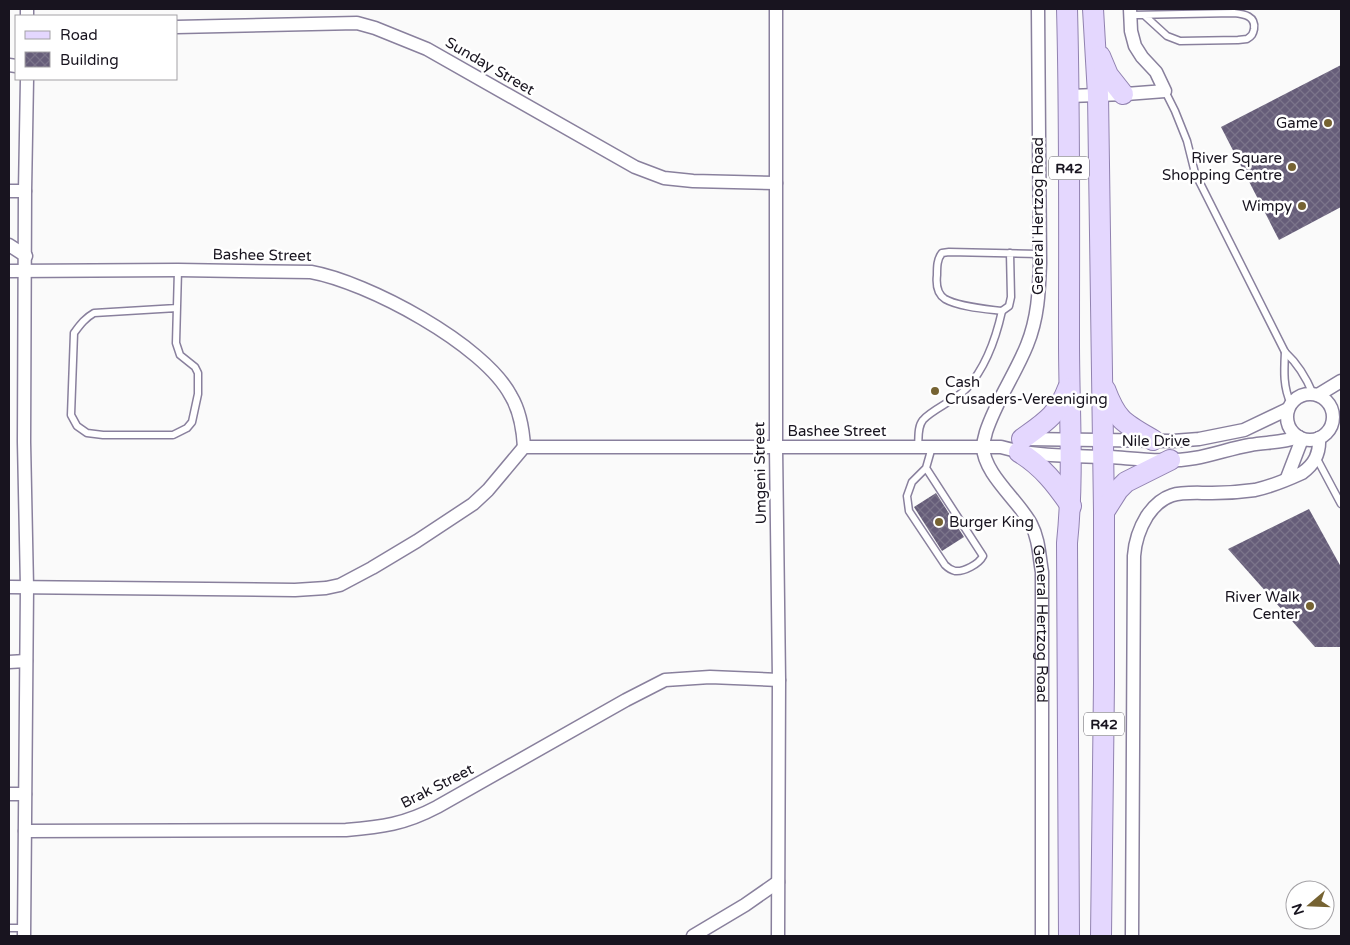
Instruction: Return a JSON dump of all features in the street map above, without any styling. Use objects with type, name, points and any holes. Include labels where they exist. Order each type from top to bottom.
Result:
[{"type":"main road","name":"General Hertzog Road","points":[[1067,9],[1071,448],[1071,506],[1067,543],[1069,936]]},
{"type":"main road","name":"R42","points":[[1093,9],[1098,95],[1104,512],[1101,936]]},
{"type":"main road","points":[[1096,50],[1108,75],[1124,94],[1122,102],[1097,122]]},
{"type":"main road","points":[[1101,377],[1117,415],[1132,428],[1153,440]]},
{"type":"main road","points":[[1069,385],[1062,404],[1054,414],[1014,446],[1046,473],[1071,506]]},
{"type":"main road","points":[[1104,512],[1118,490],[1126,482],[1170,460]]},
{"type":"street","name":"Umgeni Street","points":[[776,9],[776,448],[779,680],[778,936]]},
{"type":"street","name":"General Hertzog Road","points":[[1038,9],[1040,254],[1038,305],[1024,354],[993,413],[983,447],[986,459],[993,473],[1027,518],[1035,532],[1042,572],[1042,936]]},
{"type":"street","points":[[1069,96],[1165,91],[1156,72],[1142,58],[1134,46],[1130,12]]},
{"type":"street","name":"Sunday Street","points":[[178,27],[357,23],[390,33],[427,49],[635,167],[664,178],[693,181],[776,183]]},
{"type":"street","points":[[25,932],[27,587],[24,442],[27,80]]},
{"type":"street","points":[[9,191],[25,191]]},
{"type":"street","points":[[9,245],[26,256]]},
{"type":"street","name":"Bashee Street","points":[[9,271],[178,270],[311,272],[325,274],[368,290],[436,328],[469,350],[494,372],[511,395],[522,429],[524,447],[776,448],[1014,446],[1071,448]]},
{"type":"street","name":"Nile Drive","points":[[1071,448],[1102,448],[1153,440],[1194,439],[1233,433],[1254,427],[1289,407],[1300,396],[1316,395],[1341,381]]},
{"type":"street","points":[[1132,936],[1134,556],[1138,535],[1152,509],[1160,501],[1172,494],[1255,490],[1296,476],[1308,469],[1316,457],[1319,438],[1329,430],[1337,414],[1328,403],[1316,395]]},
{"type":"street","points":[[1287,478],[1301,438],[1289,426],[1287,419],[1289,407]]},
{"type":"street","name":"Nile Drive","points":[[1071,448],[1102,448],[1170,460],[1195,458],[1247,446],[1278,443],[1301,438],[1312,440],[1319,438]]},
{"type":"street","name":"Bashee Street","points":[[1014,446],[1071,448]]},
{"type":"street","points":[[9,587],[295,590],[340,585],[417,541],[473,504],[488,490],[524,447]]},
{"type":"street","points":[[9,662],[26,661]]},
{"type":"street","name":"Brak Street","points":[[25,831],[346,830],[389,826],[414,818],[437,807],[626,700],[665,680],[704,677],[779,680]]},
{"type":"street","points":[[9,794],[25,794]]},
{"type":"street","points":[[693,936],[778,882]]},
{"type":"lane","points":[[1130,12],[1144,15],[1234,13],[1251,17],[1255,24],[1253,33],[1247,39],[1187,42],[1166,36],[1144,15]]},
{"type":"lane","points":[[1165,91],[1187,141],[1195,173],[1285,352],[1304,373],[1316,395]]},
{"type":"lane","points":[[1010,253],[1011,298],[1009,306],[1002,310],[987,310],[958,304],[944,299],[938,292],[936,283],[938,257],[942,253],[948,252],[1010,253],[1040,254]]},
{"type":"lane","points":[[177,308],[94,314],[87,317],[81,323],[74,333],[70,415],[77,426],[87,433],[102,435],[173,435],[187,428],[192,422],[198,394],[198,373],[195,367],[180,355],[176,343],[177,308],[178,270]]},
{"type":"lane","points":[[918,447],[919,430],[922,421],[967,388],[985,362],[998,331],[1002,310]]},
{"type":"lane","points":[[1285,352],[1284,380],[1289,407]]},
{"type":"lane","points":[[926,468],[983,556],[978,562],[963,570],[951,570],[945,565],[909,511],[907,496],[909,489],[912,482],[926,468],[932,447]]},
{"type":"lane","points":[[1316,457],[1341,504]]},
{"type":"lane","points":[[9,928],[25,932]]},
{"type":"building","name":"River Square Shopping Centre","points":[[1341,65],[1341,207],[1279,240],[1221,127]]},
{"type":"building","name":"Burger King","points":[[936,493],[964,537],[942,551],[914,507]]},
{"type":"building","name":"River Walk Center","points":[[1309,509],[1341,567],[1341,647],[1315,647],[1228,549]]},
{"type":"place","name":"Game","points":[[1328,123]]},
{"type":"place","name":"River Square Shopping Centre","points":[[1292,167]]},
{"type":"place","name":"Wimpy","points":[[1302,206]]},
{"type":"place","name":"Cash Crusaders-Vereeniging","points":[[935,391]]},
{"type":"place","name":"Burger King","points":[[939,522]]},
{"type":"place","name":"River Walk Center","points":[[1310,606]]}]
